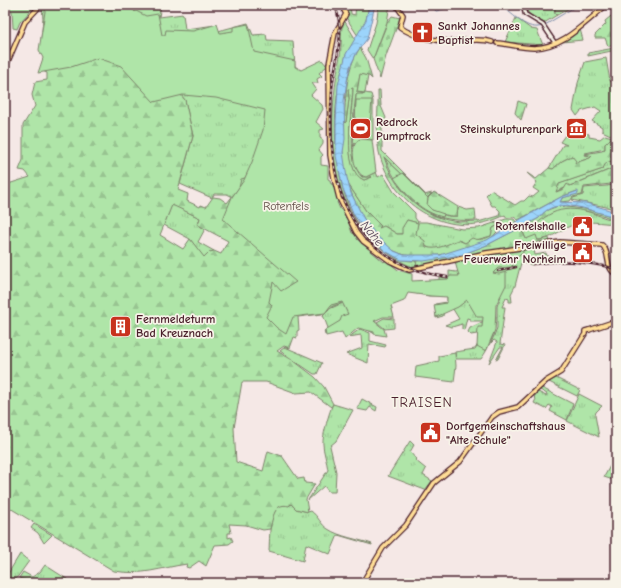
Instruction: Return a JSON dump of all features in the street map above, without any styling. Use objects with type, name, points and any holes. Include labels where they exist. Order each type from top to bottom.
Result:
[{"type":"main road","points":[[341,5],[346,14],[335,35],[328,64],[330,155],[336,188],[358,235],[378,253],[393,263],[409,270],[486,253],[563,242],[602,245],[606,250],[607,263],[614,273]]},
{"type":"main road","points":[[396,5],[403,15],[400,27],[418,36],[453,41],[495,41],[497,43],[536,48],[555,43],[579,28],[607,5]]},
{"type":"main road","points":[[5,68],[25,22],[40,6]]},
{"type":"main road","points":[[362,583],[383,548],[406,525],[432,485],[458,464],[492,417],[499,412],[518,407],[546,381],[560,373],[585,334],[585,330],[616,321]]},
{"type":"street","points":[[523,5],[525,14],[543,25],[555,43]]},
{"type":"green space","points":[[9,5],[36,5],[20,22],[17,29],[13,28],[12,11],[8,10]]},
{"type":"green space","points":[[41,5],[106,5],[185,100],[193,136],[178,190],[188,194],[187,201],[200,207],[201,205],[206,207],[213,197],[220,198],[227,203],[239,188],[241,179],[245,178],[391,305],[393,317],[383,316],[376,320],[375,334],[355,323],[344,302],[329,308],[322,314],[298,317],[299,330],[297,331],[297,338],[294,337],[290,348],[284,346],[277,351],[294,361],[315,377],[324,387],[333,404],[331,407],[311,392],[296,393],[266,382],[242,382],[234,428],[236,462],[263,471],[268,451],[282,456],[298,479],[304,478],[305,483],[315,484],[306,499],[308,512],[296,509],[291,504],[289,506],[280,506],[273,516],[270,529],[263,530],[246,525],[229,524],[231,533],[228,533],[228,538],[231,537],[233,541],[229,544],[215,545],[206,566],[199,561],[189,568],[186,567],[187,564],[134,573],[114,571],[5,505],[5,185],[30,177],[25,171],[19,170],[23,160],[23,125],[35,106],[32,95],[35,82],[47,80],[47,73],[40,70],[44,57],[41,44],[43,12]],"holes":[[[172,205],[200,218],[198,225],[228,241],[221,254],[214,251],[209,252],[204,257],[190,239],[183,249],[160,235]]]},
{"type":"green space","name":"Rotenfels","points":[[46,5],[129,5],[135,12],[136,11],[146,16],[158,14],[162,35],[165,35],[166,30],[193,31],[217,24],[220,33],[233,31],[233,27],[248,24],[254,52],[295,61],[295,67],[301,70],[322,60],[327,66],[319,73],[322,76],[317,79],[318,83],[312,83],[316,89],[311,95],[322,105],[323,109],[316,122],[324,129],[320,130],[320,138],[323,140],[323,144],[319,150],[323,155],[321,157],[321,165],[328,166],[328,179],[330,180],[331,184],[333,184],[335,194],[337,194],[339,201],[337,202],[340,209],[345,213],[344,216],[348,220],[352,233],[355,233],[357,239],[384,262],[386,260],[398,270],[412,274],[412,281],[448,279],[450,276],[459,276],[455,262],[487,254],[523,250],[523,253],[514,259],[512,267],[498,268],[493,273],[499,274],[506,272],[506,285],[496,305],[495,330],[486,351],[477,346],[478,327],[482,327],[483,317],[477,317],[467,300],[458,307],[436,317],[434,305],[447,303],[447,297],[408,293],[404,301],[391,306],[394,317],[383,317],[374,321],[384,329],[386,336],[374,334],[374,332],[358,328],[345,339],[342,332],[326,336],[325,330],[340,321],[342,316],[348,314],[342,302],[331,305],[325,313],[293,317],[286,334],[277,328],[266,317],[272,305],[269,302],[273,282],[281,291],[296,282],[223,219],[232,197],[244,180],[252,162],[263,130],[265,110],[216,98],[183,95],[154,102],[121,66],[98,58],[71,67],[38,73],[43,58],[39,50]]},
{"type":"green space","points":[[106,5],[131,5],[135,9],[138,5],[161,5],[159,17],[183,14],[185,29],[216,25],[218,31],[248,23],[253,35],[266,34],[267,40],[293,41],[295,66],[302,71],[245,178],[233,197],[227,194],[214,194],[212,198],[180,184],[193,136],[185,100]]},
{"type":"green space","points":[[338,5],[350,5],[351,14],[355,15],[356,5],[369,5],[366,20],[358,36]]},
{"type":"green space","points":[[379,5],[390,5],[387,22],[373,59],[367,50],[376,23]]},
{"type":"green space","points":[[524,5],[532,9],[535,5],[555,5],[555,14],[557,15],[544,23],[529,14]]},
{"type":"green space","points":[[555,5],[575,5],[557,15],[555,14]]},
{"type":"green space","points":[[616,12],[616,50],[588,56],[588,53],[614,48],[614,46],[608,46],[605,38],[595,38],[595,35],[606,24],[605,21]]},
{"type":"green space","points":[[392,16],[400,18],[386,56],[380,79],[373,59],[388,21]]},
{"type":"green space","points":[[516,18],[531,29],[537,30],[543,45],[505,42]]},
{"type":"green space","points":[[344,20],[356,40],[346,56],[339,84],[335,134],[337,160],[342,186],[351,210],[362,229],[347,204],[338,177],[333,148],[335,87],[341,52],[342,27]]},
{"type":"green space","points":[[580,29],[583,40],[562,42]]},
{"type":"green space","points":[[360,48],[366,58],[372,79],[369,76],[360,75],[357,92],[365,94],[356,94],[352,137],[354,161],[357,170],[362,177],[372,177],[364,180],[357,174],[352,165],[350,152],[350,124],[353,88],[348,89],[349,99],[346,122],[344,123],[347,84],[351,65]]},
{"type":"green space","points":[[606,58],[610,81],[613,83],[614,103],[616,105],[616,133],[613,136],[602,131],[602,127],[592,121],[601,111],[595,107],[581,111],[577,116],[573,110],[578,83],[585,62]]},
{"type":"green space","points":[[360,74],[368,76],[365,93],[357,92]]},
{"type":"green space","points":[[350,87],[353,88],[350,124],[350,152],[352,165],[357,174],[364,180],[372,177],[365,178],[360,175],[368,176],[376,172],[378,177],[383,174],[394,192],[415,213],[415,218],[418,222],[426,222],[462,229],[479,228],[494,223],[503,223],[493,228],[491,236],[465,243],[461,241],[440,248],[431,249],[421,242],[415,234],[418,223],[407,220],[402,234],[397,234],[386,227],[379,228],[381,226],[366,211],[348,184],[345,172],[343,160],[344,123],[346,122],[349,99],[348,89]]},
{"type":"green space","points":[[378,90],[380,90],[381,106],[386,118],[382,125],[382,151],[425,194],[424,195],[384,157],[388,168],[394,179],[410,199],[419,207],[441,218],[456,222],[478,222],[499,216],[500,211],[495,206],[492,206],[486,195],[491,190],[515,205],[521,201],[524,201],[529,196],[533,197],[539,192],[533,188],[537,182],[527,173],[536,179],[549,168],[553,169],[562,161],[572,156],[576,161],[575,163],[590,158],[592,156],[584,154],[602,151],[605,149],[605,144],[616,133],[616,161],[608,162],[603,169],[559,184],[556,192],[564,189],[567,184],[570,186],[616,167],[616,174],[611,175],[611,184],[584,187],[582,195],[573,197],[570,201],[560,202],[562,198],[576,194],[577,191],[561,197],[518,220],[514,217],[507,218],[505,215],[485,223],[465,225],[445,222],[427,215],[411,203],[397,189],[386,172],[379,152],[378,144]]},
{"type":"green space","points":[[356,94],[371,94],[373,101],[373,140],[363,138],[354,144],[353,147]]},
{"type":"green space","points":[[356,100],[372,100],[370,124],[355,123]]},
{"type":"green space","points":[[518,101],[526,104],[521,120],[515,113]]},
{"type":"green space","points":[[577,119],[586,125],[582,132],[589,134],[589,137],[600,139],[605,135],[612,137],[605,144],[605,149],[585,153],[584,155],[592,156],[590,158],[575,163],[572,156],[562,161],[553,169],[549,168],[563,145],[567,145],[560,142]]},
{"type":"green space","points":[[360,139],[372,140],[376,172],[366,177],[358,171],[355,165],[353,153],[356,142]]},
{"type":"green space","points":[[385,158],[424,195],[432,193],[428,197],[426,206],[441,214],[449,216],[457,216],[458,207],[467,210],[475,209],[476,220],[444,218],[419,207],[409,198],[400,186]]},
{"type":"green space","points":[[609,161],[616,161],[616,167],[555,192],[558,184],[603,169],[604,165]]},
{"type":"green space","points":[[403,173],[428,198],[427,205],[432,210],[444,214],[443,217],[435,215],[421,207],[409,197],[394,178]]},
{"type":"green space","points":[[348,184],[366,211],[381,226],[379,228],[384,226],[397,234],[402,234],[402,228],[407,220],[418,223],[416,234],[425,241],[426,247],[430,248],[442,246],[458,240],[465,243],[472,238],[484,239],[491,236],[493,228],[503,223],[494,223],[506,219],[514,219],[516,222],[497,232],[488,240],[468,248],[432,256],[409,256],[399,253],[381,242],[361,214]]},
{"type":"green space","points":[[616,185],[616,209],[572,200],[573,198],[583,195],[584,188]]},
{"type":"green space","points":[[434,192],[458,207],[457,216],[441,214],[426,206],[428,198]]},
{"type":"green space","points":[[172,204],[200,218],[198,225],[205,229],[198,242],[214,251],[209,252],[204,258],[190,239],[164,225]]},
{"type":"green space","points":[[558,206],[585,209],[616,217],[616,220],[574,209],[557,211],[548,215],[531,230],[522,230],[526,239],[536,235],[538,241],[549,238],[550,242],[417,266],[416,261],[461,255],[487,245],[539,218],[545,211]]},
{"type":"green space","points":[[566,208],[583,210],[616,220],[616,224],[594,222],[578,223],[541,240],[526,239],[522,230],[527,230],[550,213]]},
{"type":"green space","points":[[362,229],[394,256],[403,260],[416,261],[417,266],[412,267],[383,250]]},
{"type":"green space","points":[[534,249],[535,255],[546,253],[550,260],[533,263],[533,265],[521,263],[515,286],[511,294],[512,302],[509,302],[509,299],[506,298],[502,307],[505,307],[500,344],[505,345],[498,359],[496,360],[503,347],[500,347],[489,363],[497,342],[494,340],[491,343],[497,328],[497,306],[501,296],[490,291],[484,317],[496,316],[496,322],[492,339],[487,349],[481,359],[456,359],[455,352],[475,349],[478,344],[478,336],[482,332],[481,328],[477,334],[471,335],[468,332],[470,328],[484,321],[470,321],[470,319],[467,318],[464,330],[462,329],[462,324],[452,327],[445,325],[459,319],[451,306],[444,310],[443,316],[436,318],[435,304],[447,302],[447,297],[452,296],[429,296],[407,292],[407,287],[439,282],[439,277],[449,278],[449,271],[456,272],[507,252]]},
{"type":"green space","points":[[343,303],[348,314],[325,335],[324,331],[328,328],[323,315],[329,309]]},
{"type":"green space","points":[[384,318],[394,319],[394,328],[385,329],[377,322]]},
{"type":"green space","points":[[360,329],[370,333],[370,341],[386,345],[385,347],[369,344],[368,363],[346,354],[362,348],[361,335],[349,337]]},
{"type":"green space","points":[[285,347],[322,363],[317,374],[314,374],[280,351]]},
{"type":"green space","points":[[455,353],[456,366],[454,382],[415,377],[416,366],[439,361],[439,356]]},
{"type":"green space","points":[[556,378],[580,390],[577,396],[549,382]]},
{"type":"green space","points":[[542,388],[573,404],[567,420],[550,411],[552,407],[549,405],[546,409],[534,403],[536,399],[534,397],[538,392],[546,396],[547,394],[540,390]]},
{"type":"green space","points":[[579,394],[602,406],[595,415],[599,437],[567,421]]},
{"type":"green space","points":[[362,399],[377,407],[376,411],[370,407],[367,411],[357,409]]},
{"type":"green space","points":[[333,404],[353,410],[336,441],[330,446],[336,472],[335,492],[329,492],[324,486],[308,500],[328,470],[323,440],[326,423]]},
{"type":"green space","points":[[410,441],[414,445],[410,452],[416,459],[415,460],[426,469],[423,475],[432,481],[425,490],[388,476]]},
{"type":"green space","points":[[616,462],[616,481],[604,477],[610,466],[613,466]]},
{"type":"green space","points":[[283,504],[291,504],[296,509],[308,512],[311,511],[316,515],[321,523],[333,532],[372,545],[338,535],[330,554],[306,544],[303,561],[269,551],[272,518],[278,507]]},
{"type":"green space","points":[[34,524],[52,535],[44,543],[38,533],[31,528]]},
{"type":"green space","points":[[20,554],[29,561],[16,579],[6,577]]},
{"type":"green space","points":[[45,565],[73,583],[34,583],[19,578],[23,572],[32,577],[40,572]]},
{"type":"water","name":"Nahe","points":[[369,5],[375,5],[367,39],[357,52],[350,67],[347,81],[344,101],[345,139],[343,152],[351,193],[364,219],[377,236],[394,251],[404,255],[440,255],[487,240],[561,197],[578,191],[578,194],[562,198],[560,202],[586,203],[616,212],[616,217],[576,207],[555,207],[546,211],[539,218],[487,245],[461,255],[424,261],[401,260],[385,251],[369,236],[354,215],[343,189],[336,156],[338,85],[346,54],[366,20]]},
{"type":"waterway","points":[[5,9],[7,5]]},
{"type":"waterway","points":[[431,6],[436,11],[444,9],[447,5]]},
{"type":"waterway","points":[[545,25],[578,5]]},
{"type":"waterway","points":[[503,7],[516,18],[531,27],[542,26]]},
{"type":"railway","points":[[335,5],[340,27],[340,37],[332,89],[331,122],[333,154],[338,184],[348,211],[364,234],[385,254],[412,268],[447,277]]},
{"type":"railway","points":[[533,264],[565,261],[595,264],[616,269]]},
{"type":"railway","points":[[498,271],[516,267]]},
{"type":"place","name":"Sankt Johannes Baptist","points":[[423,33]]},
{"type":"place","name":"Redrock Pumptrack","points":[[360,129]]},
{"type":"place","name":"Steinskulpturenpark","points":[[577,129]]},
{"type":"place","name":"Rotenfelshalle","points":[[582,226]]},
{"type":"place","name":"Freiwillige Feuerwehr Norheim","points":[[582,252]]},
{"type":"place","name":"Fernmeldeturm Bad Kreuznach","points":[[120,326]]},
{"type":"place","name":"Dorfgemeinschaftshaus \"Alte Schule\"","points":[[430,433]]},
{"type":"district","name":"TRAISEN","points":[[422,402]]}]
